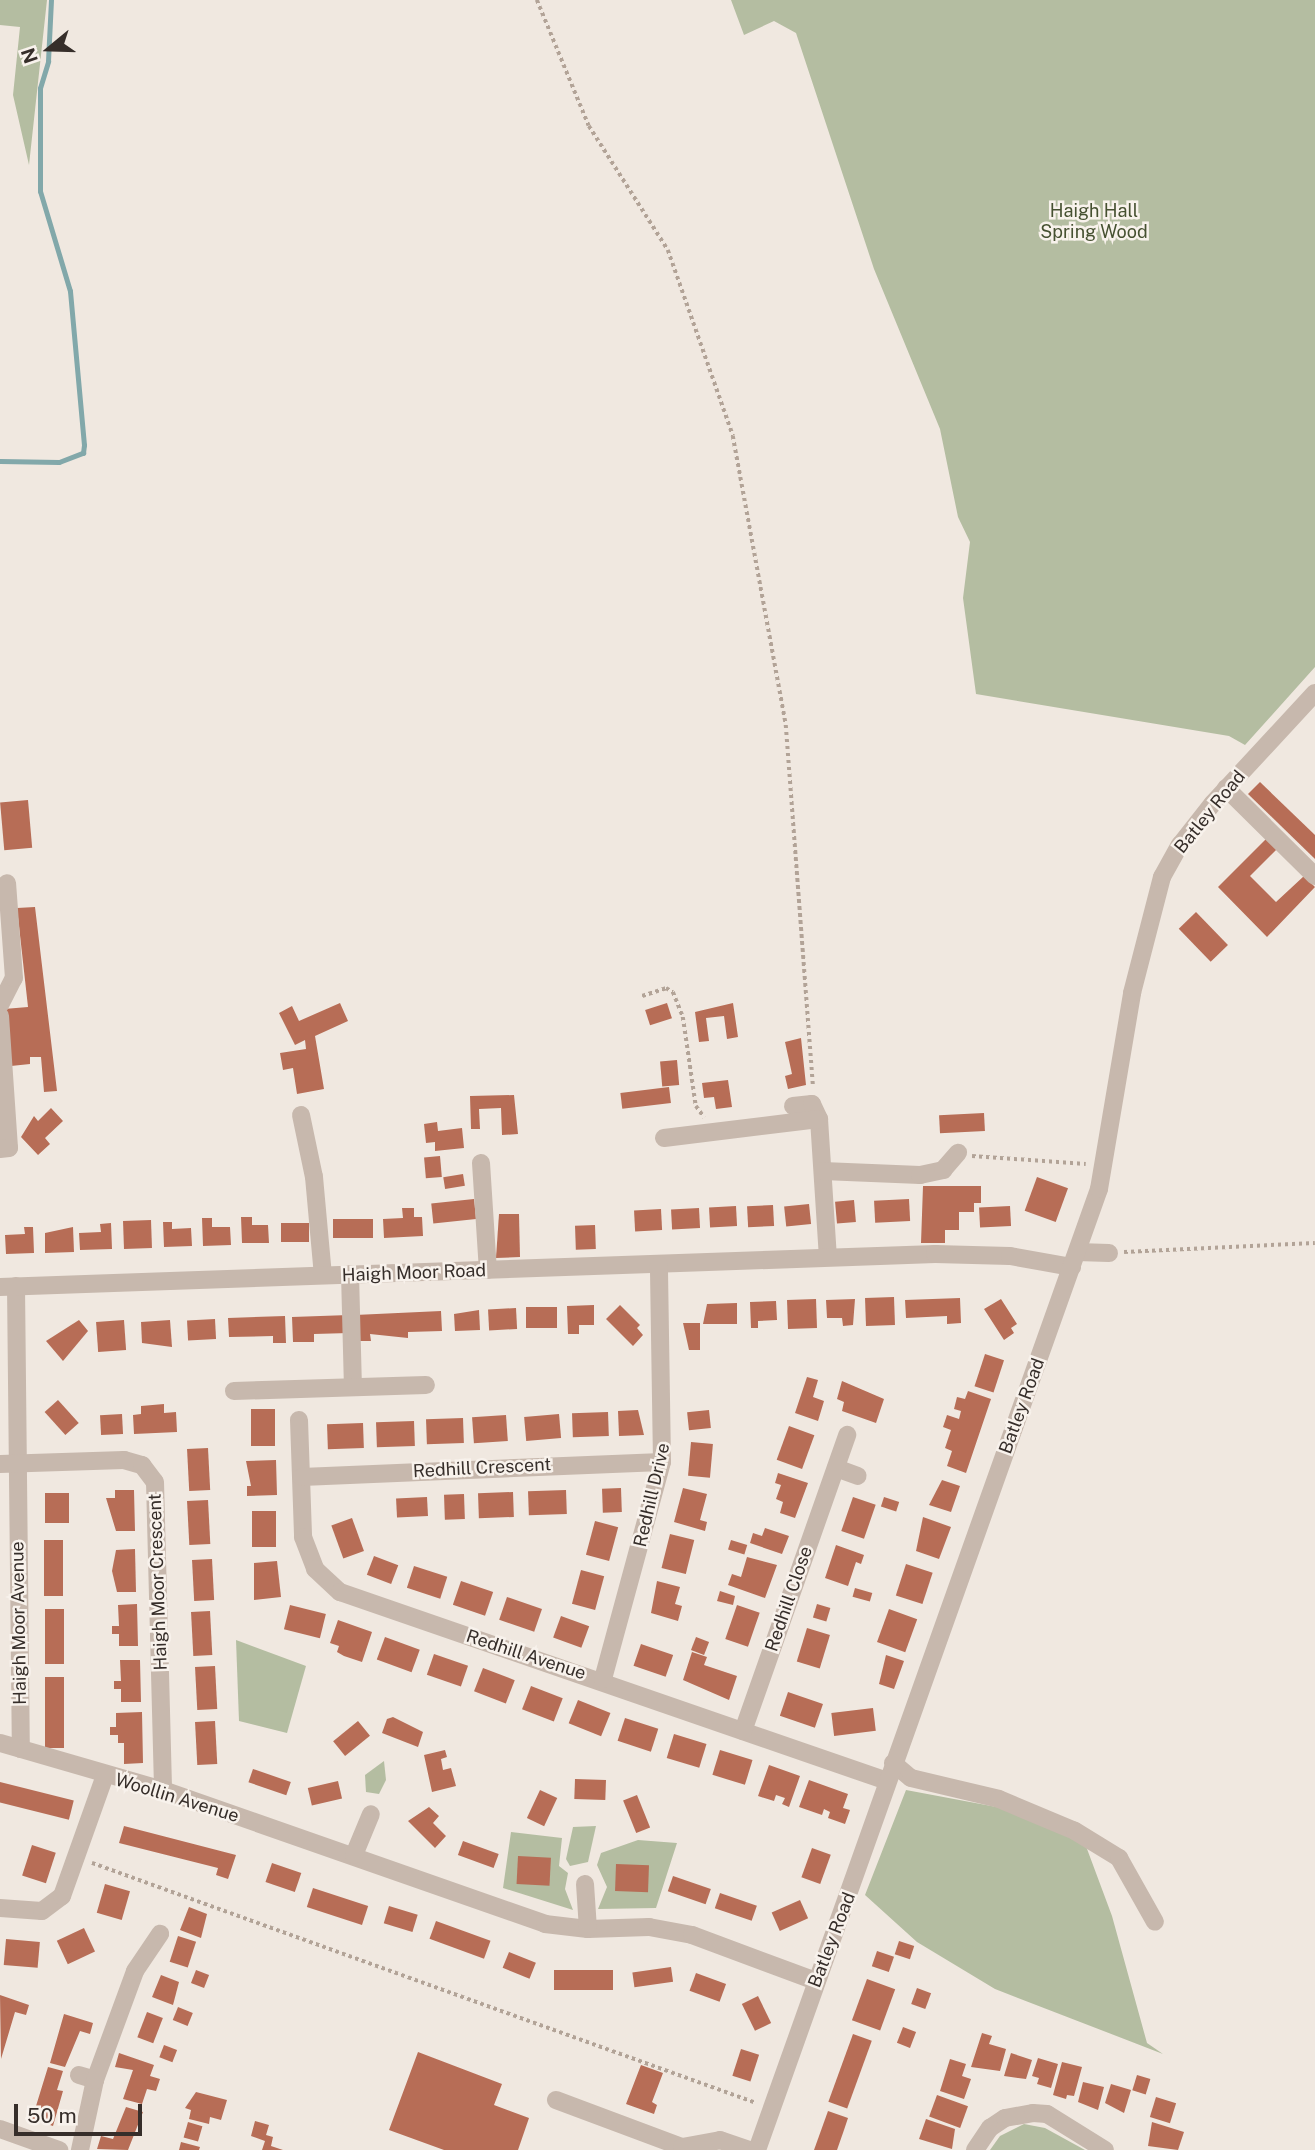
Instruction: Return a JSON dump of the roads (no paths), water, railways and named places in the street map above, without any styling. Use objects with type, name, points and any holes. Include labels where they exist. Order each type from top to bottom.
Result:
[{"type":"street","name":"Batley Road","points":[[757,2150],[1075,1260],[1106,1165],[1147,923],[1162,877],[1180,845],[1226,788],[1315,693]]},
{"type":"street","points":[[1226,788],[1315,876]]},
{"type":"street","points":[[0,1005],[14,978],[7,883]]},
{"type":"street","points":[[0,1016],[9,1148],[0,1149]]},
{"type":"street","points":[[793,1106],[816,1112]]},
{"type":"street","points":[[664,1138],[816,1112]]},
{"type":"street","points":[[816,1112],[823,1171],[828,1257]]},
{"type":"street","points":[[301,1115],[314,1177],[323,1275]]},
{"type":"street","points":[[823,1171],[920,1175],[943,1170],[958,1153]]},
{"type":"street","points":[[481,1163],[488,1270]]},
{"type":"street","name":"Haigh Moor Road","points":[[8,1286],[828,1257],[1010,1256],[1075,1260],[1110,1253]]},
{"type":"street","name":"Redhill Drive","points":[[603,1679],[662,1462],[659,1265]]},
{"type":"street","points":[[350,1274],[353,1387]]},
{"type":"street","name":"Haigh Moor Avenue","points":[[8,1286],[8,1464],[21,1749]]},
{"type":"street","points":[[234,1391],[426,1385]]},
{"type":"street","name":"Redhill Avenue","points":[[299,1420],[303,1537],[325,1582],[375,1606],[603,1679],[887,1781]]},
{"type":"street","name":"Redhill Close","points":[[743,1731],[847,1435]]},
{"type":"street","name":"Haigh Moor Crescent","points":[[8,1464],[124,1460],[142,1465],[155,1482],[163,1790]]},
{"type":"street","name":"Redhill Crescent","points":[[302,1478],[662,1462]]},
{"type":"street","points":[[836,1468],[858,1476]]},
{"type":"street","name":"Woollin Avenue","points":[[0,1743],[163,1790],[545,1924],[588,1930],[649,1927],[692,1935],[816,1982]]},
{"type":"street","points":[[894,1763],[911,1778],[999,1799],[1075,1831],[1119,1858],[1155,1922]]},
{"type":"street","points":[[0,1908],[29,1913],[54,1905],[62,1896],[106,1775]]},
{"type":"street","points":[[354,1856],[371,1814]]},
{"type":"street","points":[[585,1884],[588,1930]]},
{"type":"street","points":[[80,2150],[87,2077],[135,1971],[160,1934]]},
{"type":"street","points":[[555,2101],[682,2147],[695,2147],[720,2140],[749,2150]]},
{"type":"street","points":[[975,2150],[990,2128],[1005,2118],[1026,2113],[1047,2114],[1105,2150]]},
{"type":"street","points":[[0,2129],[59,2150]]},
{"type":"waterway","points":[[0,461],[59,462],[83,453],[84,445],[70,291],[40,191],[40,88],[48,61],[51,0]]},
{"type":"park label","name":"Haigh Hall Spring Wood","points":[[1094,222]]}]
